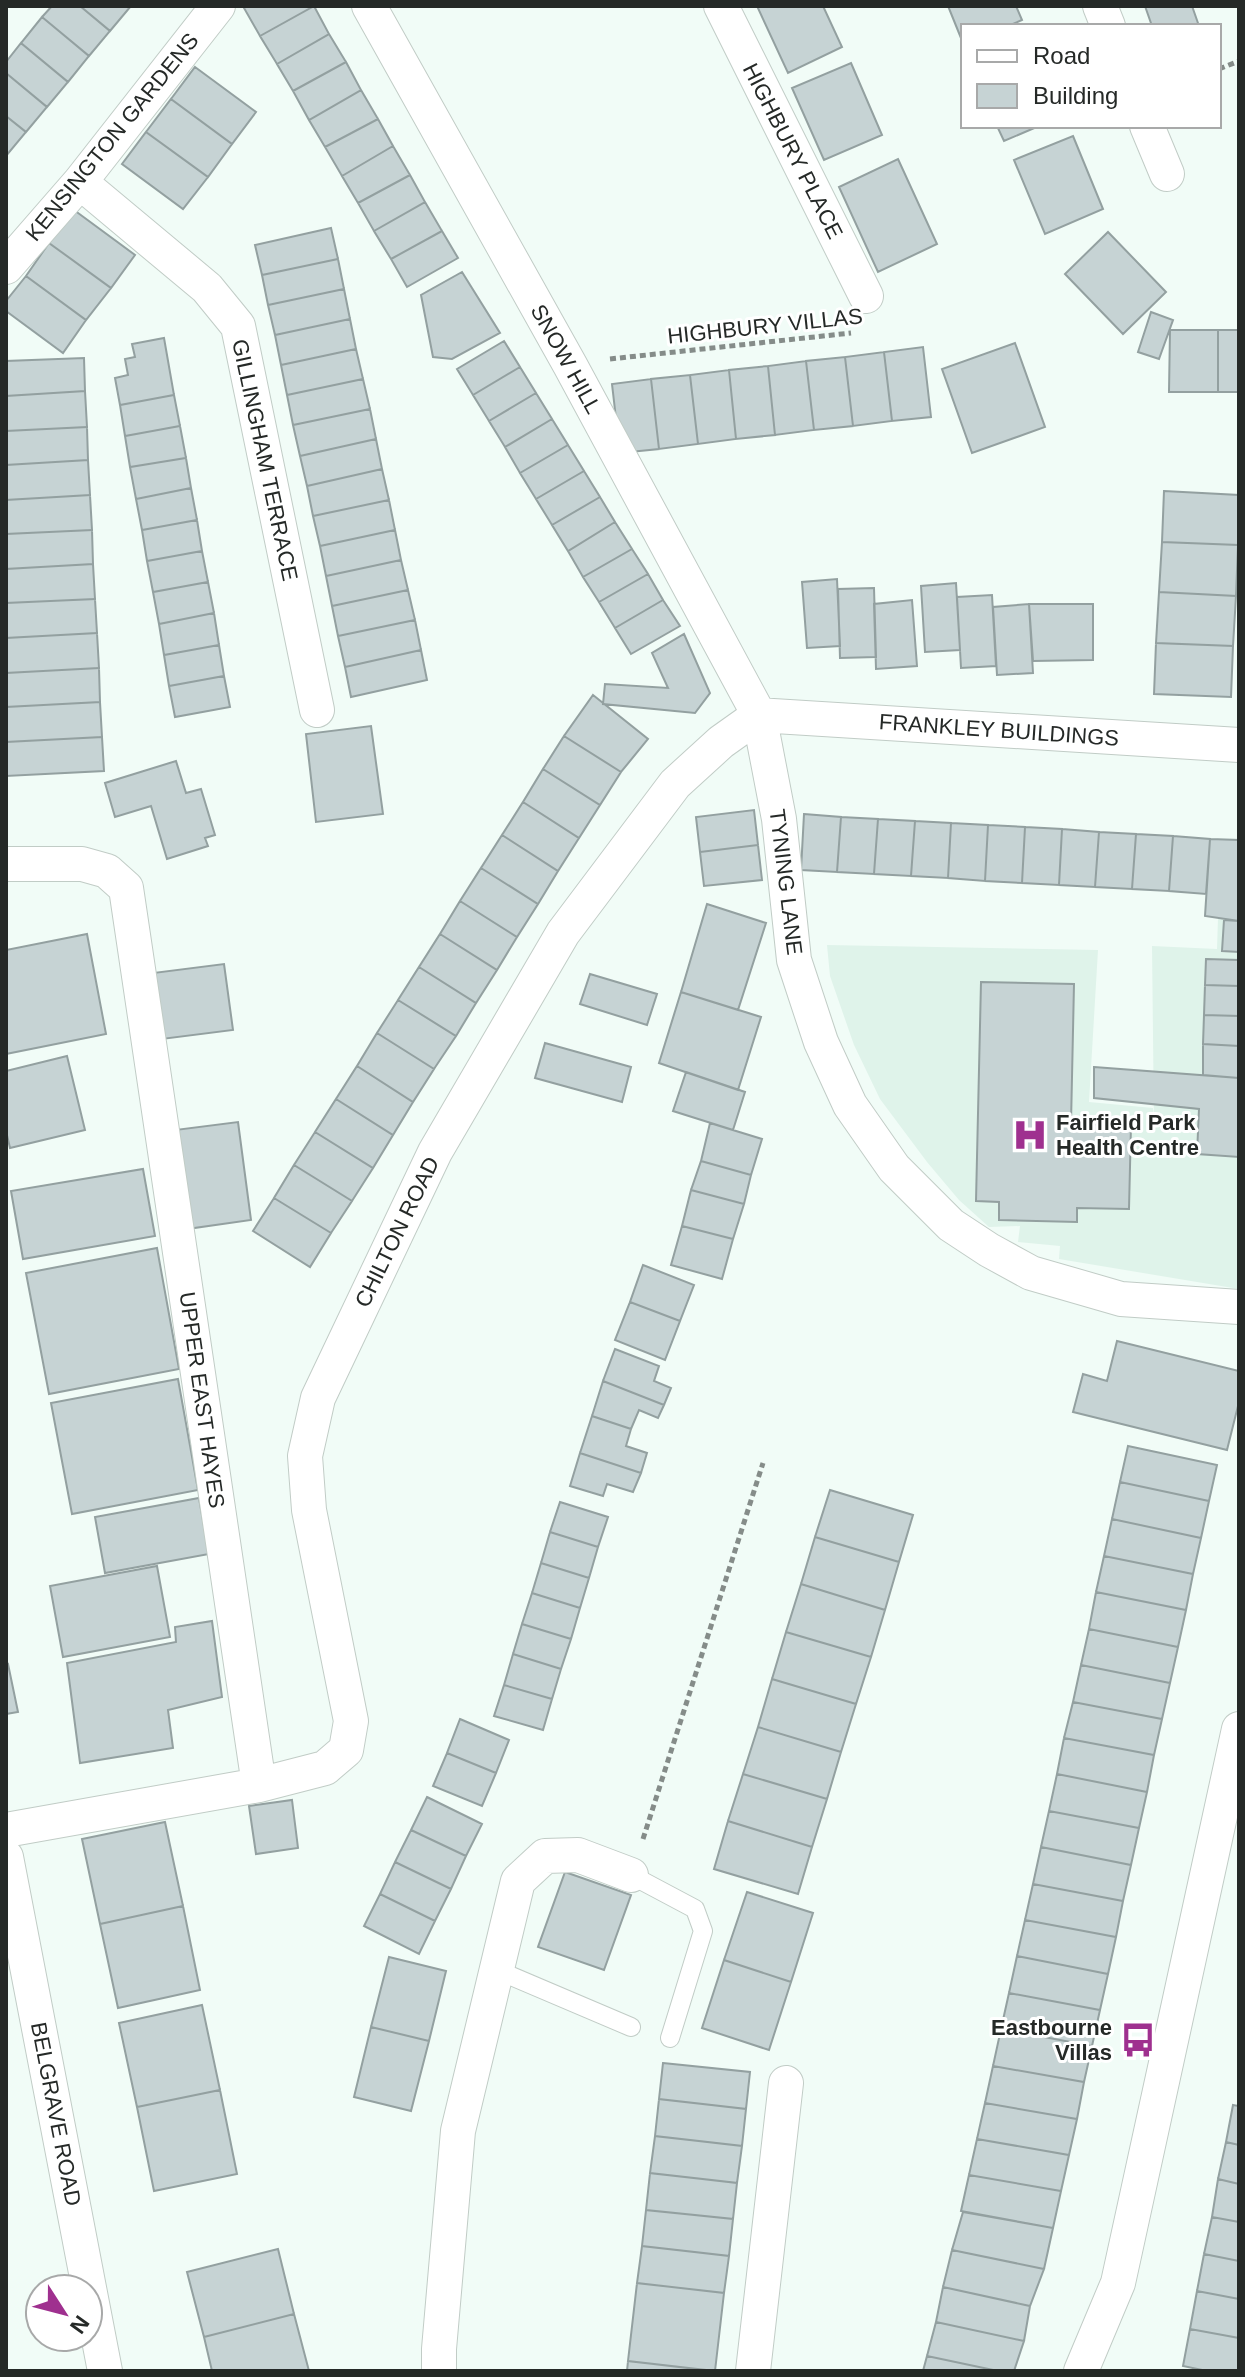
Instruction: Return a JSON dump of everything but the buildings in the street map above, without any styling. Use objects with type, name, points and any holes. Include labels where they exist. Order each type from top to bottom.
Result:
[{"type":"street","name":"KENSINGTON GARDENS","points":[[6,267],[80,182],[218,6]]},
{"type":"street","name":"SNOW HILL","points":[[369,6],[570,365],[759,715]]},
{"type":"street","name":"HIGHBURY PLACE","points":[[721,6],[866,296]]},
{"type":"street","points":[[1148,128],[1167,174]]},
{"type":"street","name":"GILLINGHAM TERRACE","points":[[80,182],[207,288],[238,326],[317,710]]},
{"type":"street","name":"FRANKLEY BUILDINGS","points":[[759,715],[1239,745]]},
{"type":"street","name":"TYNING LANE","points":[[759,715],[779,819],[794,960],[821,1042],[850,1105],[894,1168],[951,1225],[1031,1273],[1121,1299],[1239,1307]]},
{"type":"street","name":"CHILTON ROAD","points":[[259,1785],[325,1768],[346,1750],[351,1721],[309,1510],[305,1456],[318,1398],[435,1152],[563,933],[675,784],[721,742],[759,715]]},
{"type":"street","name":"UPPER EAST HAYES","points":[[6,864],[82,864],[107,871],[126,888],[259,1785]]},
{"type":"street","points":[[1081,2371],[1118,2283],[1239,1729]]},
{"type":"street","points":[[6,1830],[259,1785]]},
{"type":"street","points":[[439,2371],[458,2131],[518,1881],[545,1856],[578,1855],[631,1875]]},
{"type":"street","name":"BELGRAVE ROAD","points":[[6,1857],[105,2371]]},
{"type":"street","points":[[753,2371],[786,2083]]},
{"type":"lane","points":[[631,1875],[695,1909],[703,1931],[670,2038]]},
{"type":"lane","points":[[497,1970],[631,2027]]},
{"type":"path","name":"HIGHBURY VILLAS","points":[[644,354],[863,332]]},
{"type":"path","points":[[631,1875],[763,1463]]},
{"type":"shaded area","name":"Fairfield Park Health Centre","points":[[1218,918],[1239,920],[1239,1289],[1059,1259],[1060,1246],[1018,1242],[1020,1226],[989,1227],[959,1200],[880,1099],[854,1045],[830,976],[827,945],[1098,950],[1089,1102],[1153,1108],[1154,1124],[1152,946],[1217,949]]},
{"type":"place","name":"Fairfield Park Health Centre","points":[[1030,1135]]},
{"type":"place","name":"Eastbourne Villas","points":[[1138,2040]]}]
